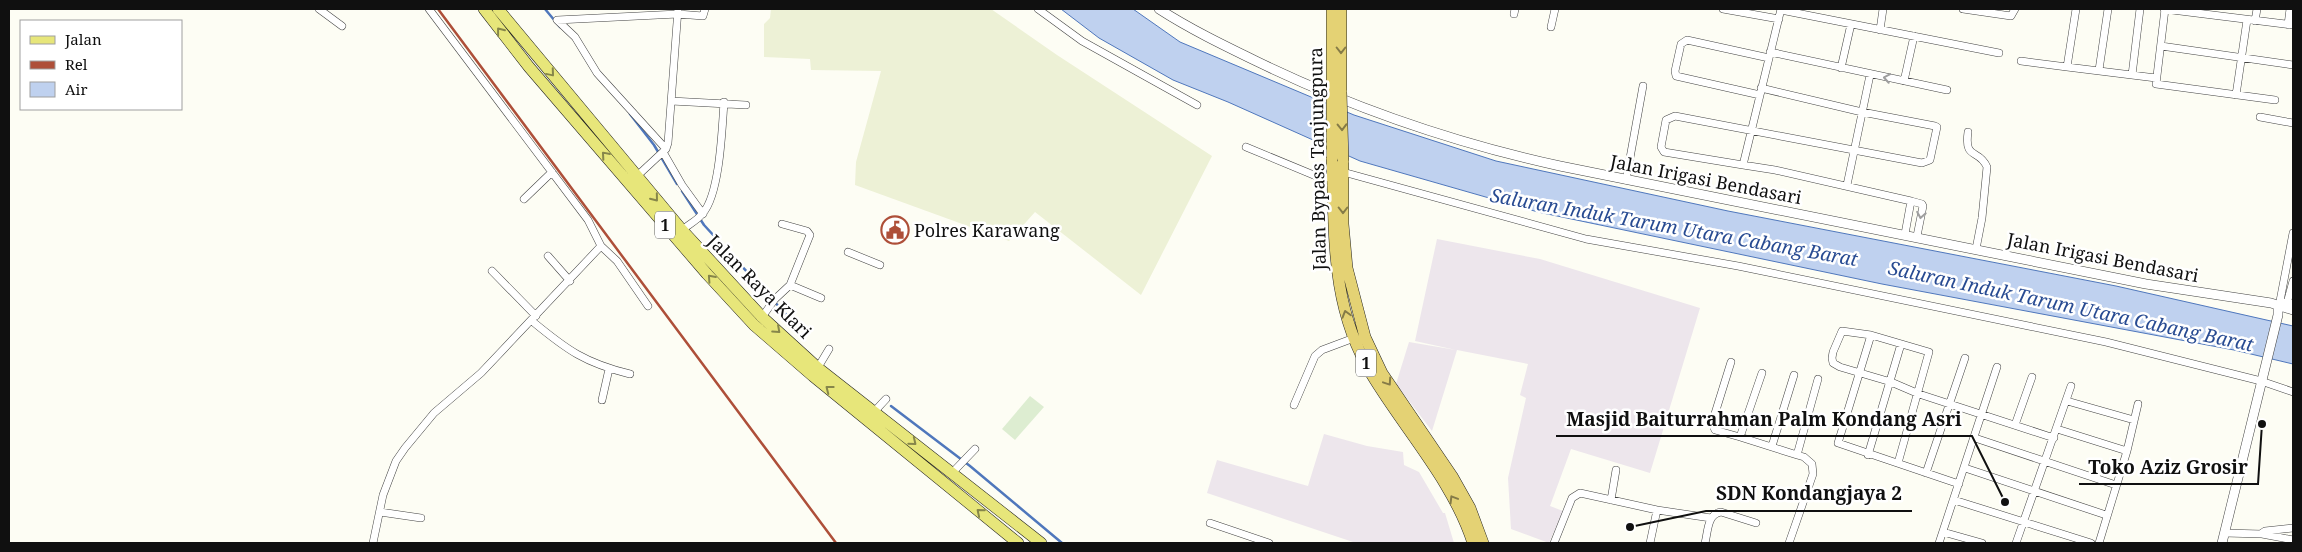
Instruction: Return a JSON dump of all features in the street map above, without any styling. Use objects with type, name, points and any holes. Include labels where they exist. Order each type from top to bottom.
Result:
[{"type":"highway","name":"Jalan Bypass Tanjungpura","points":[[1332,9],[1339,164],[1347,268],[1365,338],[1382,373],[1452,476],[1470,508],[1483,543]]},
{"type":"highway","name":"Jalan Bypass Tanjungpura","points":[[1337,90],[1341,9]]},
{"type":"highway","name":"Jalan Bypass Tanjungpura","points":[[1339,164],[1332,178],[1335,264],[1339,289],[1354,338],[1371,374],[1458,508],[1473,543]]},
{"type":"main road","name":"Jalan Raya Klari","points":[[484,9],[529,68],[633,180],[762,317],[818,367]]},
{"type":"main road","name":"Jalan Raya Klari","points":[[498,9],[707,274],[754,325],[877,409],[951,474],[1041,543]]},
{"type":"main road","name":"Jalan Raya Klari","points":[[877,409],[1015,542]]},
{"type":"street","points":[[319,9],[342,26]]},
{"type":"street","points":[[429,9],[588,220],[601,246],[617,261],[648,306]]},
{"type":"street","points":[[700,216],[663,151],[597,73],[575,37],[557,20],[678,12],[703,16],[705,9]]},
{"type":"street","points":[[1038,9],[1082,41],[1197,104]]},
{"type":"street","name":"Jalan Irigasi Bendasari","points":[[1159,9],[1179,22],[1312,88],[1428,131],[1510,155],[1626,180],[1917,236],[1976,250],[2146,284],[2283,306]]},
{"type":"street","points":[[1551,27],[1555,9]]},
{"type":"street","points":[[1723,9],[1779,19]]},
{"type":"street","points":[[1744,166],[1781,9],[1999,53]]},
{"type":"street","points":[[1880,30],[1883,9]]},
{"type":"street","points":[[1963,9],[2011,16],[2015,9]]},
{"type":"street","points":[[2067,67],[2076,9]]},
{"type":"street","points":[[2099,70],[2108,9]]},
{"type":"street","points":[[2132,75],[2140,9]]},
{"type":"street","points":[[2275,100],[2157,84],[2156,78],[2165,9],[2291,25],[2290,9]]},
{"type":"street","points":[[2255,21],[2257,9]]},
{"type":"street","points":[[633,180],[663,151],[672,101],[678,12]]},
{"type":"street","points":[[2236,95],[2247,20]]},
{"type":"street","points":[[1841,68],[1850,24]]},
{"type":"street","points":[[1904,81],[1914,36]]},
{"type":"street","points":[[1917,236],[1922,204],[1847,185],[1664,152],[1661,147],[1666,120],[1675,116],[1922,163],[1930,160],[1937,127],[1676,76],[1675,71],[1681,44],[1687,40],[1841,68],[1947,90]]},
{"type":"street","points":[[2161,46],[2293,65]]},
{"type":"street","points":[[2021,61],[2156,78]]},
{"type":"street","points":[[1847,185],[1870,75]]},
{"type":"street","points":[[1626,180],[1642,86]]},
{"type":"street","points":[[672,101],[724,102],[746,105]]},
{"type":"street","points":[[682,230],[700,216],[717,170],[724,102]]},
{"type":"street","points":[[2260,117],[2293,123]]},
{"type":"street","points":[[1968,132],[1966,145],[1968,150],[1985,163],[1987,167],[1982,218],[1976,250]]},
{"type":"street","points":[[1246,147],[1316,176],[1332,178]]},
{"type":"street","points":[[1339,164],[1586,239],[1738,266],[2106,342],[2261,381],[2293,392]]},
{"type":"street","points":[[524,199],[552,172]]},
{"type":"street","points":[[1905,234],[1912,201]]},
{"type":"street","points":[[762,317],[773,301],[790,285],[810,235],[806,231],[782,224]]},
{"type":"street","points":[[2283,306],[2293,233]]},
{"type":"street","points":[[373,543],[391,473],[396,461],[405,448],[434,413],[481,374],[601,246]]},
{"type":"street","points":[[2283,306],[2293,250]]},
{"type":"street","points":[[848,252],[880,266]]},
{"type":"street","points":[[548,256],[570,281]]},
{"type":"street","points":[[492,271],[534,319],[569,351],[609,369],[630,374]]},
{"type":"street","points":[[2222,543],[2261,381],[2283,306],[2293,281]]},
{"type":"street","points":[[790,285],[821,298]]},
{"type":"street","points":[[1898,463],[1919,394],[1929,352],[1871,335],[1842,331],[1832,358],[1833,363],[1840,368],[1891,382],[1919,394],[2054,438]]},
{"type":"street","points":[[1871,335],[1838,440],[1842,446],[1959,484]]},
{"type":"street","points":[[1294,405],[1314,356],[1322,350],[1354,338]]},
{"type":"street","points":[[1868,454],[1901,344]]},
{"type":"street","points":[[818,367],[828,350]]},
{"type":"street","points":[[1926,473],[1952,404],[1966,358]]},
{"type":"street","points":[[1731,362],[1712,423],[1715,430],[1797,455],[1809,460],[1813,468],[1789,543]]},
{"type":"street","points":[[1940,543],[1997,367]]},
{"type":"street","points":[[602,400],[609,369]]},
{"type":"street","points":[[1740,437],[1762,373]]},
{"type":"street","points":[[1772,446],[1794,375]]},
{"type":"street","points":[[2015,425],[2032,377]]},
{"type":"street","points":[[1797,455],[1818,379]]},
{"type":"street","points":[[2016,543],[2033,491],[2046,463],[2071,386]]},
{"type":"street","points":[[2067,401],[2134,420]]},
{"type":"street","points":[[2099,543],[2127,451],[2138,404]]},
{"type":"street","points":[[2056,430],[2127,451]]},
{"type":"street","points":[[1975,438],[2116,485]]},
{"type":"street","points":[[951,474],[975,449]]},
{"type":"street","points":[[1965,468],[2106,515]]},
{"type":"street","points":[[1611,500],[1616,470]]},
{"type":"street","points":[[1554,543],[1575,495],[1585,493],[1657,510],[1711,518]]},
{"type":"street","points":[[1954,500],[2022,523],[2091,543]]},
{"type":"street","points":[[1650,543],[1657,510]]},
{"type":"street","points":[[380,512],[421,518]]},
{"type":"street","points":[[1705,543],[1711,518],[1716,513],[1721,512],[1756,524]]},
{"type":"street","points":[[1210,522],[1269,543]]},
{"type":"street","points":[[2262,534],[2266,531],[2293,528]]},
{"type":"street","points":[[1015,542],[1028,532]]},
{"type":"street","points":[[1943,532],[1982,543]]},
{"type":"street","points":[[2225,533],[2262,534],[2293,540]]},
{"type":"shaded area","points":[[1437,239],[1540,259],[1700,308],[1650,473],[1571,449],[1550,506],[1563,511],[1549,543],[1511,529],[1508,478],[1526,398],[1520,395],[1528,364],[1457,350],[1432,431],[1396,384],[1409,342],[1456,350],[1415,341]]},
{"type":"shaded area","points":[[1324,434],[1367,446],[1403,452],[1404,465],[1419,472],[1443,513],[1445,513],[1454,543],[1356,543],[1207,493],[1217,460],[1308,486]]},
{"type":"green space","points":[[771,9],[991,9],[1057,55],[1212,156],[1141,295],[1035,212],[1009,241],[855,185],[856,162],[881,71],[811,70],[810,59],[764,57],[764,24],[770,18]]},
{"type":"green space","points":[[1030,396],[1044,407],[1015,440],[1002,429]]},
{"type":"water","name":"Saluran Induk Tarum Utara Cabang Barat","points":[[1061,9],[1133,9],[1180,42],[1354,115],[1496,161],[1728,211],[2116,286],[2293,326],[2293,364],[2234,350],[1882,284],[1538,212],[1360,161],[1228,102],[1173,80],[1099,38]]},
{"type":"waterway","points":[[545,9],[560,27]]},
{"type":"waterway","points":[[630,114],[654,145],[677,184]]},
{"type":"waterway","points":[[682,191],[704,225],[794,323]]},
{"type":"waterway","points":[[891,406],[970,466],[1062,543]]},
{"type":"railway","points":[[438,9],[836,543]]},
{"type":"place","name":"Polres Karawang","points":[[895,230]]},
{"type":"place","name":"Toko Aziz Grosir","points":[[2262,424]]},
{"type":"place","name":"Masjid Baiturrahman Palm Kondang Asri","points":[[2005,502]]},
{"type":"place","name":"SDN Kondangjaya 2","points":[[1630,527]]}]
